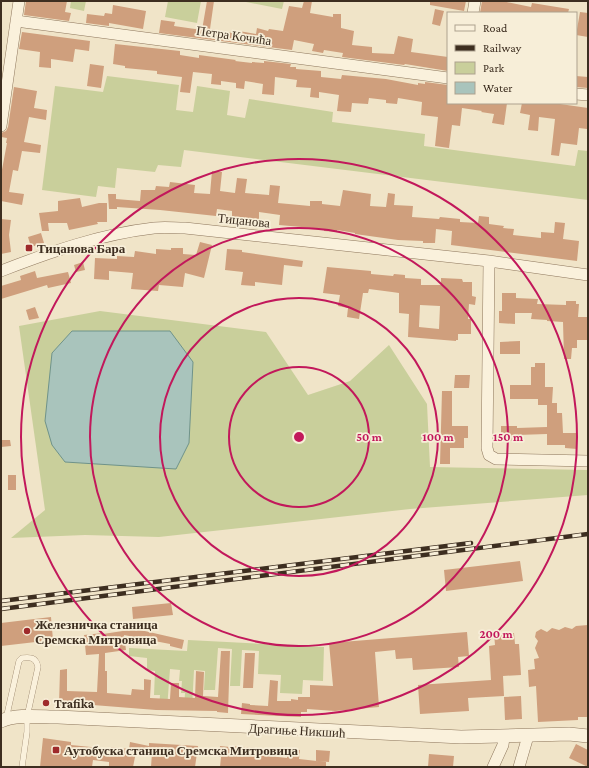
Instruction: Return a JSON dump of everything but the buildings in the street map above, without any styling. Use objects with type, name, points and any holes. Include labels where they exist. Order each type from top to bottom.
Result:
[{"type":"street","points":[[1,126],[19,1]]},
{"type":"street","points":[[473,12],[475,1]]},
{"type":"street","name":"Петра Кочића","points":[[16,21],[447,78]]},
{"type":"street","points":[[577,94],[588,96]]},
{"type":"street","name":"Тицанова","points":[[1,271],[69,246],[155,228],[184,228],[489,261],[588,275]]},
{"type":"street","points":[[489,261],[486,448],[489,455],[496,459],[588,461]]},
{"type":"street","name":"Драгиње Никшић","points":[[3,720],[27,717],[58,717],[461,737],[569,734],[588,736]]},
{"type":"street","points":[[519,767],[528,736]]},
{"type":"street","points":[[493,767],[503,745],[504,737]]},
{"type":"lane","points":[[3,720],[18,661],[22,658],[28,657],[35,660],[38,667],[27,717],[27,732],[22,767]]},
{"type":"green space","points":[[71,1],[86,1],[84,11],[70,8]]},
{"type":"green space","points":[[168,1],[201,1],[197,23],[165,17]]},
{"type":"green space","points":[[241,1],[284,1],[282,9]]},
{"type":"green space","points":[[107,76],[179,85],[176,110],[193,112],[197,86],[230,91],[227,115],[245,118],[249,99],[333,112],[332,122],[425,134],[424,146],[575,166],[578,150],[588,151],[588,200],[184,150],[181,167],[158,165],[155,172],[117,168],[115,188],[98,186],[96,197],[42,190],[55,86],[103,92]]},
{"type":"green space","points":[[100,311],[266,332],[308,395],[350,381],[389,345],[427,404],[430,467],[588,470],[588,495],[410,509],[159,537],[85,535],[11,538],[45,510],[19,326]]},
{"type":"green space","points":[[188,640],[324,647],[323,681],[303,680],[302,694],[280,693],[281,675],[258,674],[259,651],[242,650],[240,686],[230,686],[232,649],[218,648],[215,690],[204,690],[205,671],[194,670],[192,708],[184,708],[185,693],[181,693],[182,681],[179,681],[180,670],[170,669],[167,709],[159,709],[160,695],[154,695],[155,671],[147,670],[147,658],[129,656],[129,648],[187,651]]},
{"type":"water","points":[[72,331],[170,331],[193,362],[189,443],[176,469],[65,462],[52,445],[45,421],[52,353]]},
{"type":"railway","points":[[1,609],[588,534]]},
{"type":"railway","points":[[1,601],[471,543]]},
{"type":"place","name":"Тицанова Бара","points":[[29,248]]},
{"type":"place","name":"Железничка станица Сремска Митровица","points":[[27,631]]},
{"type":"place","name":"Trafika","points":[[46,703]]},
{"type":"place","name":"Аутобуска станица Сремска Митровица","points":[[56,750]]}]
